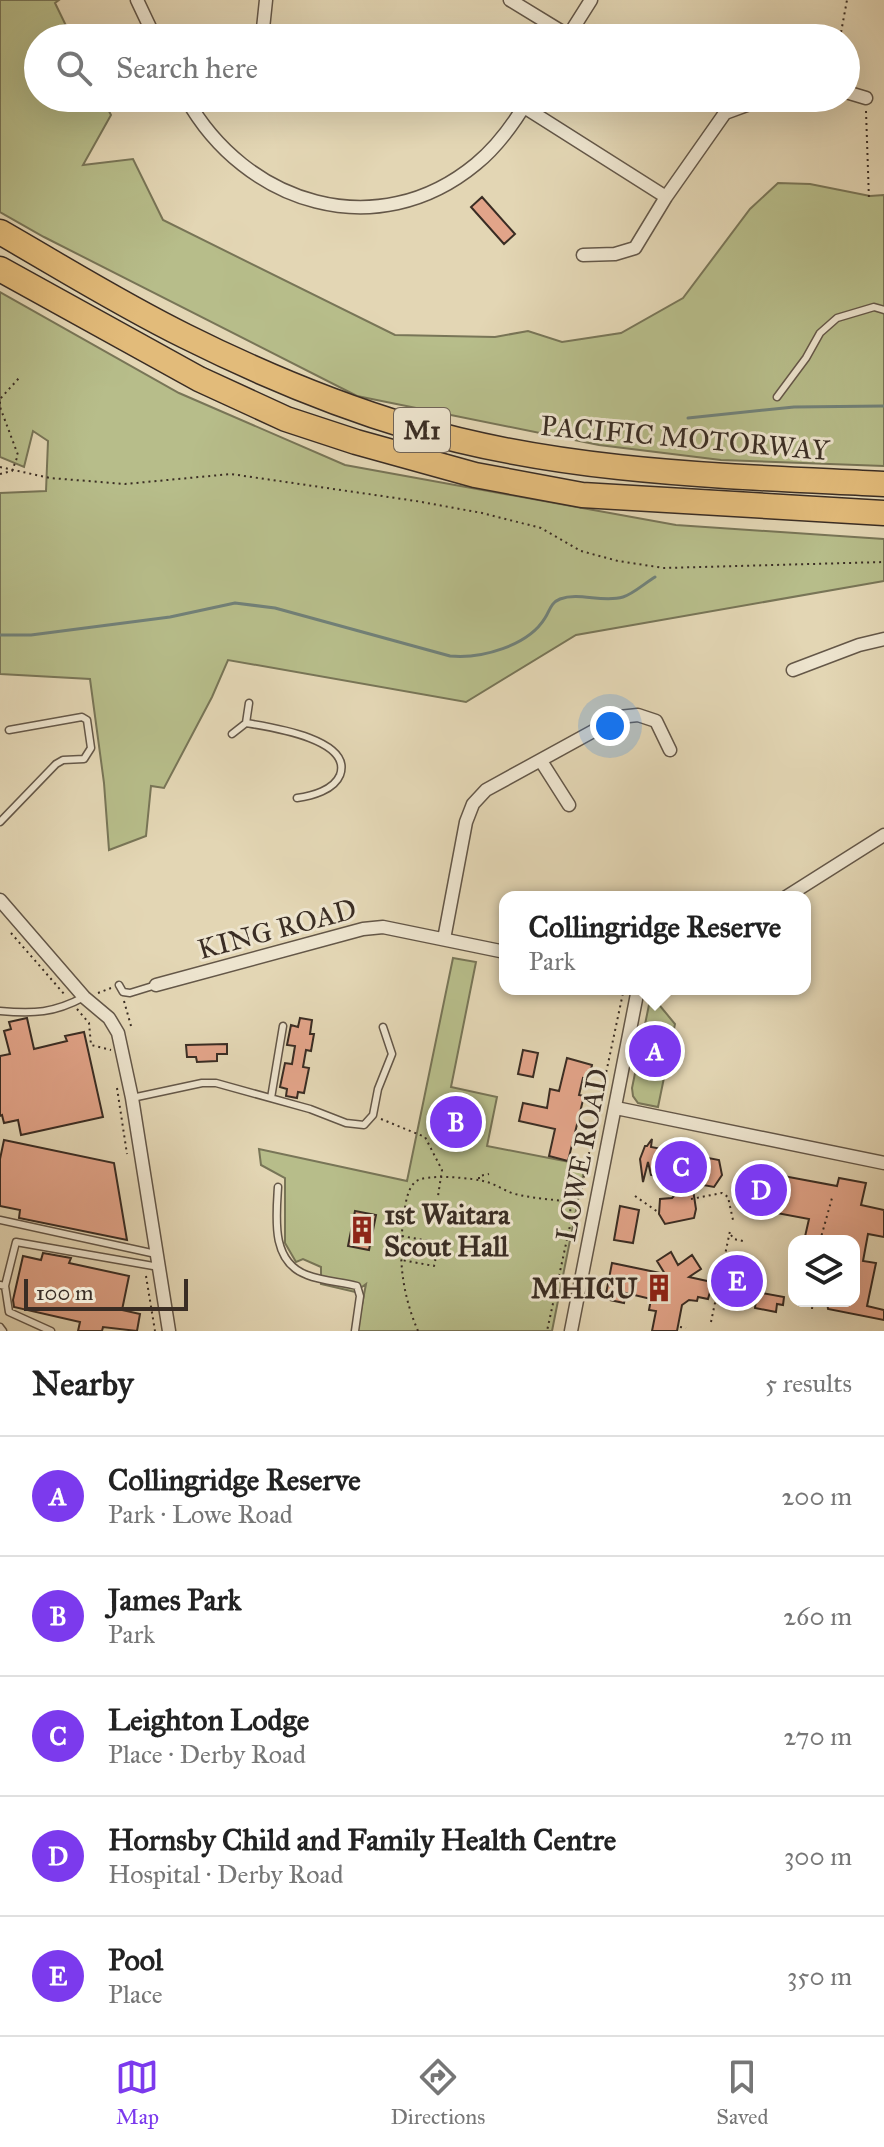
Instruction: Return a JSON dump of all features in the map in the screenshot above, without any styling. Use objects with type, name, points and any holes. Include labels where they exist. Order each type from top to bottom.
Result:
[{"type":"highway","name":"PACIFIC MOTORWAY","points":[[0,232],[184,336],[313,393],[410,427],[572,463],[743,477],[884,484]]},
{"type":"highway","name":"M1","points":[[0,269],[199,379],[286,419],[475,475],[582,495],[884,513]]},
{"type":"street","points":[[137,0],[148,24]]},
{"type":"street","points":[[263,24],[266,0]]},
{"type":"street","points":[[510,0],[548,24]]},
{"type":"street","points":[[576,24],[591,0]]},
{"type":"street","points":[[860,96],[866,98]]},
{"type":"street","points":[[195,112],[212,137],[245,169],[301,198],[362,208],[428,194],[458,177],[487,154],[519,112]]},
{"type":"street","points":[[542,112],[666,197]]},
{"type":"street","points":[[583,255],[615,254],[635,248],[666,197],[728,112]]},
{"type":"street","points":[[793,670],[884,639]]},
{"type":"street","points":[[444,939],[466,822],[473,804],[486,790],[619,717],[638,715],[656,721],[670,750]]},
{"type":"street","points":[[541,761],[569,805]]},
{"type":"street","points":[[795,891],[884,835]]},
{"type":"street","points":[[0,900],[78,1000],[109,1018],[118,1033],[132,1098],[169,1331]]},
{"type":"street","name":"KING ROAD","points":[[156,985],[363,929],[383,927],[499,951]]},
{"type":"street","name":"LOWE ROAD","points":[[571,1331],[637,995]]},
{"type":"street","points":[[616,1108],[884,1163]]},
{"type":"lane","points":[[777,397],[820,333],[837,318],[874,307],[884,310]]},
{"type":"lane","points":[[232,734],[246,723],[249,703]]},
{"type":"lane","points":[[0,822],[56,764],[63,760],[84,759],[91,748],[87,720],[82,717],[9,730]]},
{"type":"lane","points":[[246,723],[283,730],[338,752],[342,760],[341,770],[334,784],[316,794],[297,798]]},
{"type":"lane","points":[[119,985],[123,992],[130,993],[156,985]]},
{"type":"lane","points":[[0,1011],[30,1014],[62,1009],[78,1000]]},
{"type":"lane","points":[[271,1098],[283,1026]]},
{"type":"lane","points":[[132,1098],[209,1082],[310,1109],[346,1123],[364,1125],[373,1115],[378,1089],[392,1054],[383,1027]]},
{"type":"lane","points":[[278,1187],[276,1228],[284,1258],[295,1269],[309,1276],[357,1286],[360,1296],[355,1331]]},
{"type":"lane","points":[[0,1220],[157,1261]]},
{"type":"lane","points":[[51,1331],[9,1312],[2,1285],[16,1242],[144,1265],[157,1261]]},
{"type":"path","points":[[843,24],[847,0]]},
{"type":"path","points":[[866,98],[869,200]]},
{"type":"path","points":[[12,471],[18,455],[0,407],[0,399],[19,378]]},
{"type":"path","points":[[0,467],[50,478],[125,484],[231,474],[416,501],[541,528],[581,551],[664,568],[884,562]]},
{"type":"path","points":[[0,474],[12,471]]},
{"type":"path","points":[[11,933],[78,1000],[89,1023],[91,1045],[111,1049]]},
{"type":"path","points":[[78,1000],[119,985]]},
{"type":"path","points":[[130,993],[123,1003],[131,1026]]},
{"type":"path","points":[[568,1204],[581,1191],[623,995]]},
{"type":"path","points":[[116,1079],[127,1154]]},
{"type":"path","points":[[373,1115],[425,1137],[442,1170],[438,1196]]},
{"type":"path","points":[[478,1180],[479,1176],[489,1174]]},
{"type":"path","points":[[418,1331],[404,1290],[401,1259],[408,1197],[419,1179],[478,1180],[511,1193],[568,1204]]},
{"type":"path","points":[[691,1199],[722,1193],[728,1197],[733,1220]]},
{"type":"path","points":[[635,1196],[658,1212]]},
{"type":"path","points":[[822,1235],[832,1198]]},
{"type":"path","points":[[547,1331],[572,1213],[568,1204]]},
{"type":"path","points":[[711,1322],[730,1232],[734,1239],[743,1241]]},
{"type":"path","points":[[401,1259],[434,1266],[439,1243],[402,1236]]},
{"type":"path","points":[[144,1265],[155,1331]]},
{"type":"path","points":[[680,1327],[686,1328]]},
{"type":"green space","points":[[0,0],[59,0],[55,3],[65,24],[24,24],[24,112],[109,112],[111,115],[83,165],[133,159],[163,220],[395,335],[495,337],[528,331],[562,342],[621,333],[683,298],[750,209],[778,183],[810,184],[870,196],[884,195],[884,466],[721,460],[599,445],[357,396],[0,212]]},
{"type":"green space","points":[[0,292],[179,393],[345,465],[676,525],[884,539],[884,581],[576,635],[466,702],[228,660],[164,788],[151,786],[146,836],[109,850],[104,783],[90,679],[0,674],[0,493],[46,491],[48,441],[33,431],[24,467],[0,457]]},
{"type":"green space","points":[[453,958],[476,962],[451,1087],[497,1097],[487,1146],[585,1165],[552,1331],[357,1331],[366,1284],[355,1292],[321,1284],[321,1267],[303,1259],[296,1262],[285,1243],[285,1178],[261,1165],[259,1149],[407,1181]]},
{"type":"green space","points":[[651,995],[675,1024],[658,1107],[638,1103],[632,1088]]},
{"type":"building","points":[[482,197],[515,234],[504,244],[471,207]]},
{"type":"building","points":[[27,1018],[34,1049],[67,1041],[65,1036],[84,1032],[103,1117],[21,1135],[18,1120],[4,1123],[0,1116],[0,1056],[10,1054],[4,1031],[11,1029],[9,1022]]},
{"type":"building","points":[[300,1018],[312,1020],[310,1034],[314,1034],[311,1051],[306,1050],[303,1067],[309,1068],[304,1093],[298,1092],[297,1098],[286,1096],[287,1089],[280,1087],[285,1063],[292,1064],[295,1046],[287,1045],[291,1025],[298,1027]]},
{"type":"building","points":[[227,1044],[227,1054],[217,1054],[217,1061],[197,1062],[196,1057],[187,1057],[186,1045]]},
{"type":"building","points":[[523,1050],[538,1053],[533,1077],[518,1074]]},
{"type":"building","points":[[567,1058],[592,1065],[589,1079],[583,1078],[579,1095],[584,1096],[568,1161],[549,1156],[555,1129],[519,1121],[523,1103],[547,1108],[550,1089],[559,1091]]},
{"type":"building","points":[[652,1139],[651,1147],[719,1160],[722,1175],[714,1187],[692,1183],[696,1209],[694,1218],[665,1224],[659,1214],[660,1199],[672,1198],[688,1182],[651,1175],[648,1162],[643,1182],[640,1159],[645,1146]]},
{"type":"building","points":[[4,1140],[114,1163],[127,1240],[19,1218],[20,1210],[0,1206],[0,1159]]},
{"type":"building","points":[[757,1171],[837,1186],[839,1178],[866,1183],[861,1205],[884,1210],[884,1237],[868,1234],[863,1261],[876,1263],[867,1306],[884,1310],[884,1320],[828,1309],[860,1307],[860,1235],[805,1235],[809,1219],[750,1208]]},
{"type":"building","points":[[620,1206],[639,1210],[633,1243],[614,1240]]},
{"type":"building","name":"1st Waitara Scout Hall","points":[[355,1211],[376,1215],[369,1250],[348,1246]]},
{"type":"building","name":"MHICU","points":[[671,1252],[678,1265],[692,1255],[701,1269],[689,1277],[721,1284],[725,1262],[755,1268],[751,1291],[784,1297],[783,1305],[777,1304],[776,1312],[755,1308],[756,1300],[710,1292],[708,1299],[698,1297],[697,1301],[689,1300],[682,1305],[677,1331],[652,1331],[656,1311],[649,1310],[651,1299],[626,1293],[624,1303],[605,1299],[612,1263],[665,1274],[657,1261]]},
{"type":"building","points":[[43,1253],[71,1258],[69,1263],[129,1276],[122,1310],[140,1314],[137,1331],[103,1327],[102,1331],[78,1331],[80,1322],[14,1307],[23,1256],[41,1260]]},
{"type":"waterway","points":[[688,418],[794,407],[884,406]]},
{"type":"waterway","points":[[0,635],[31,635],[170,617],[235,603],[275,608],[450,656],[476,655],[503,649],[527,636],[560,599],[615,599],[635,591],[655,577]]},
{"type":"place","name":"Collingridge Reserve","points":[[655,1051]]},
{"type":"place","name":"James Park","points":[[456,1122]]},
{"type":"place","name":"Leighton Lodge","points":[[681,1167]]},
{"type":"place","name":"Hornsby Child and Family Health Centre","points":[[761,1190]]},
{"type":"place","name":"1st Waitara Scout Hall","points":[[362,1230]]},
{"type":"place","name":"Pool","points":[[737,1281]]},
{"type":"place","name":"MHICU","points":[[659,1288]]}]
